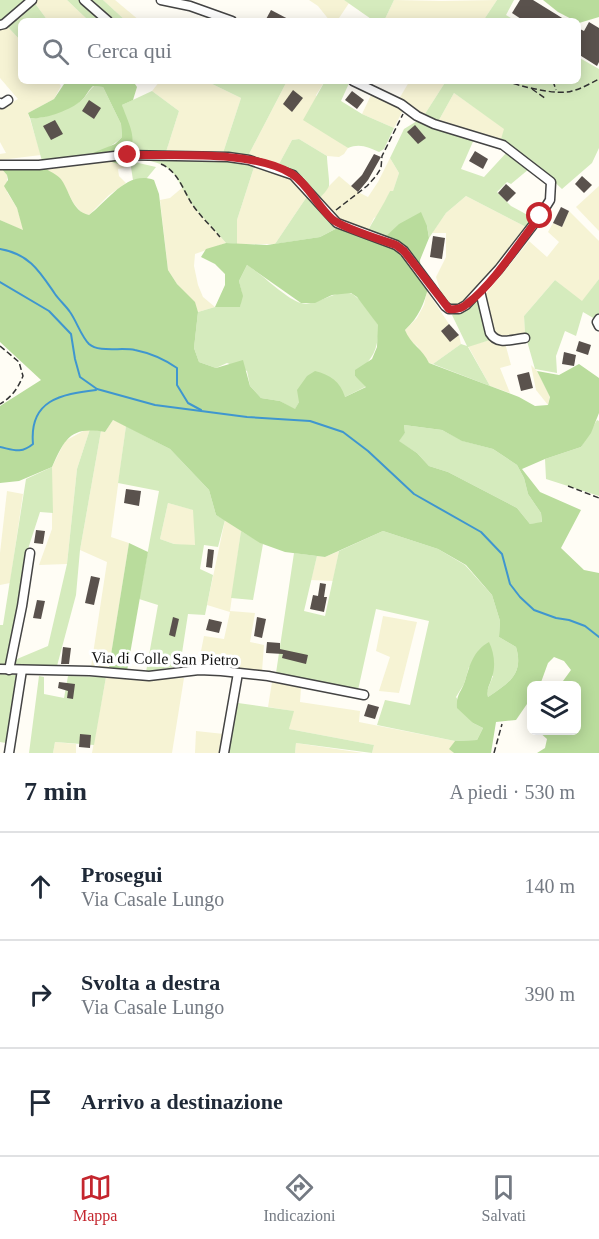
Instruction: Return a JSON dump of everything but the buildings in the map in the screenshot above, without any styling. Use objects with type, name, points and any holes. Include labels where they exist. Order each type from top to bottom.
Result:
[{"type":"street","points":[[0,25],[32,0]]},
{"type":"street","points":[[84,0],[105,18]]},
{"type":"street","points":[[161,0],[190,6],[223,18]]},
{"type":"street","points":[[0,165],[39,165],[123,155],[228,157],[249,160],[293,175],[303,183],[337,223],[396,245],[404,251],[449,309],[459,309],[466,305],[500,269],[540,216],[550,200],[550,182],[503,145],[434,124],[359,84]]},
{"type":"street","points":[[480,291],[493,339],[498,342],[525,338]]},
{"type":"street","points":[[599,319],[597,322],[599,326]]},
{"type":"street","points":[[4,670],[22,606],[30,553]]},
{"type":"street","name":"Via di Colle San Pietro","points":[[4,670],[90,671],[149,676],[199,670],[268,676],[363,695]]},
{"type":"street","points":[[9,753],[22,670]]},
{"type":"street","points":[[224,753],[237,673]]},
{"type":"path","points":[[516,84],[564,93],[599,79]]},
{"type":"path","points":[[554,84],[557,91]]},
{"type":"path","points":[[531,88],[546,99]]},
{"type":"path","points":[[330,217],[376,176],[381,168],[382,156],[400,118],[407,109]]},
{"type":"path","points":[[155,161],[167,166],[175,174],[193,206],[220,237]]},
{"type":"path","points":[[0,346],[19,362],[23,376],[19,386],[8,399],[0,404]]},
{"type":"path","points":[[568,486],[599,498]]},
{"type":"path","points":[[494,753],[502,724]]},
{"type":"shaded area","points":[[67,0],[86,18],[46,18],[34,2]]},
{"type":"shaded area","points":[[103,0],[115,0],[136,18],[123,18]]},
{"type":"shaded area","points":[[309,0],[344,0],[349,3],[339,18],[328,18],[318,6]]},
{"type":"shaded area","points":[[394,0],[497,0],[485,18],[385,18]]},
{"type":"shaded area","points":[[7,26],[18,38],[18,84],[59,84],[61,86],[54,99],[28,113],[41,155],[0,160],[0,154],[6,153],[0,142],[0,109],[18,99],[0,78],[0,30]]},
{"type":"shaded area","points":[[158,84],[212,84],[241,98],[223,153],[166,152],[179,111],[152,91]]},
{"type":"shaded area","points":[[285,84],[323,84],[316,95],[332,137],[348,148],[344,154],[339,157],[327,156],[299,139],[292,140],[279,164],[248,156]]},
{"type":"shaded area","points":[[408,84],[444,84],[423,117],[399,99]]},
{"type":"shaded area","points":[[372,93],[404,108],[394,128],[362,114]]},
{"type":"shaded area","points":[[454,93],[505,129],[501,139],[439,120]]},
{"type":"shaded area","points":[[390,158],[399,173],[393,191],[390,191],[379,215],[374,218],[367,232],[339,222],[319,199],[339,176],[358,192],[368,197]]},
{"type":"shaded area","points":[[107,159],[118,164],[124,160],[128,167],[118,169],[119,176],[126,183],[109,195],[89,215],[83,214],[74,204],[60,178],[43,168]]},
{"type":"shaded area","points":[[255,164],[287,175],[308,195],[275,244],[237,244],[237,220]]},
{"type":"shaded area","points":[[0,167],[7,175],[7,192],[17,208],[24,231],[0,220]]},
{"type":"shaded area","points":[[599,186],[599,231],[576,207]]},
{"type":"shaded area","points":[[183,187],[193,206],[226,243],[195,254],[194,266],[198,285],[203,297],[215,307],[198,312],[194,302],[177,284],[168,270],[160,200],[170,198]]},
{"type":"shaded area","points":[[466,196],[528,228],[496,267],[466,299],[455,307],[442,296],[436,277],[446,257],[446,233],[432,233],[446,213]]},
{"type":"shaded area","points":[[569,211],[599,241],[599,279],[582,302],[555,280],[524,316],[525,334],[495,336],[484,296],[529,241],[547,257],[559,242],[548,232],[553,223],[562,227]]},
{"type":"shaded area","points":[[427,291],[449,324],[441,331],[459,335],[461,344],[433,364],[429,363],[417,346],[408,339],[405,330],[417,318],[424,305]]},
{"type":"shaded area","points":[[490,340],[494,344],[505,343],[511,365],[500,368],[510,393],[490,386],[468,346]]},
{"type":"shaded area","points":[[531,365],[537,371],[550,396],[548,405],[536,390]]},
{"type":"shaded area","points":[[113,420],[126,426],[111,537],[129,543],[109,667],[91,667],[107,562],[80,550],[101,431],[105,432]]},
{"type":"shaded area","points":[[90,429],[77,469],[67,564],[39,565],[52,529],[52,467],[65,441]]},
{"type":"shaded area","points":[[7,491],[23,494],[10,583],[0,585],[0,553]]},
{"type":"shaded area","points":[[168,503],[194,510],[195,546],[174,544],[160,539]]},
{"type":"shaded area","points":[[225,520],[241,531],[230,611],[255,613],[250,642],[264,645],[262,671],[198,666],[204,636],[224,639],[230,612],[207,605]]},
{"type":"shaded area","points":[[339,551],[333,581],[311,580],[317,556],[325,557]]},
{"type":"shaded area","points":[[383,616],[417,622],[399,693],[379,691],[390,657],[376,651]]},
{"type":"shaded area","points":[[106,677],[184,678],[172,753],[92,753]]},
{"type":"shaded area","points":[[272,682],[301,688],[300,702],[360,711],[359,722],[455,741],[450,749],[454,753],[372,753],[374,745],[289,729],[293,711],[268,707]]},
{"type":"shaded area","points":[[196,731],[224,734],[221,753],[195,753]]},
{"type":"shaded area","points":[[55,742],[76,744],[76,753],[53,753]]},
{"type":"shaded area","points":[[296,743],[363,753],[295,753]]},
{"type":"green space","points":[[0,0],[27,0],[0,22]]},
{"type":"green space","points":[[67,0],[103,0],[123,18],[86,18]]},
{"type":"green space","points":[[344,0],[394,0],[385,18],[370,18]]},
{"type":"green space","points":[[497,0],[514,0],[506,15],[511,18],[485,18]]},
{"type":"green space","points":[[543,0],[599,0],[599,17],[581,22],[581,18],[569,18]]},
{"type":"green space","points":[[34,2],[46,18],[19,18]]},
{"type":"green space","points":[[18,19],[18,38],[7,26]]},
{"type":"green space","points":[[581,59],[599,69],[599,148],[592,163],[562,189],[531,160],[501,139],[504,129],[454,93],[439,120],[423,117],[444,84],[581,84]]},
{"type":"green space","points":[[64,84],[135,84],[137,87],[133,100],[122,105],[132,136],[130,150],[126,157],[118,164],[109,161],[102,153],[90,154],[115,144],[122,137],[121,124],[103,87],[93,86],[81,101],[64,111],[49,116],[30,118],[28,113],[54,99]]},
{"type":"green space","points":[[212,84],[285,84],[248,156],[223,153],[241,98]]},
{"type":"green space","points":[[323,84],[349,84],[341,101],[362,114],[394,128],[384,149],[379,152],[368,147],[348,148],[303,120]]},
{"type":"green space","points":[[94,86],[103,87],[121,124],[122,137],[105,149],[95,152],[42,161],[30,118],[49,115],[70,107],[81,101]]},
{"type":"green space","points":[[152,91],[179,111],[166,152],[131,151],[122,105]]},
{"type":"green space","points":[[417,121],[434,128],[475,137],[461,169],[484,177],[507,152],[529,169],[511,184],[507,182],[497,192],[511,206],[535,219],[528,228],[466,196],[446,213],[429,238],[427,226],[382,240],[366,234],[390,191],[393,191],[399,173],[390,158],[404,129]]},
{"type":"green space","points":[[299,139],[327,156],[329,186],[319,199],[309,185],[279,164],[292,140]]},
{"type":"green space","points":[[144,157],[237,161],[255,164],[237,220],[237,244],[226,243],[194,207],[171,171],[165,166],[145,160]]},
{"type":"green space","points":[[130,161],[156,167],[147,178],[133,180]]},
{"type":"green space","points":[[39,165],[60,178],[78,209],[89,215],[118,188],[127,183],[144,178],[154,180],[159,194],[168,270],[177,284],[195,302],[198,312],[194,348],[199,362],[216,368],[243,360],[250,386],[261,398],[280,401],[295,409],[299,402],[297,390],[307,376],[315,371],[334,380],[345,397],[366,387],[355,376],[355,370],[372,359],[377,347],[378,325],[357,297],[351,293],[332,295],[315,303],[301,303],[247,265],[239,281],[243,296],[240,307],[215,307],[225,285],[225,274],[215,264],[201,257],[206,249],[226,243],[267,245],[320,237],[343,225],[382,240],[399,224],[421,212],[429,238],[420,260],[421,274],[429,285],[420,310],[405,330],[429,363],[519,397],[535,406],[548,405],[550,397],[537,371],[559,375],[579,364],[599,378],[599,413],[591,433],[581,447],[522,469],[540,492],[581,510],[561,548],[584,570],[599,573],[599,753],[537,753],[545,748],[547,739],[542,735],[581,735],[581,681],[563,681],[571,670],[564,661],[554,657],[548,663],[541,681],[527,681],[527,704],[516,720],[496,722],[491,753],[454,753],[449,749],[455,741],[477,740],[483,728],[473,723],[457,708],[458,696],[476,654],[489,642],[494,664],[488,697],[513,677],[518,664],[518,656],[516,647],[499,637],[500,621],[492,595],[466,565],[438,549],[383,531],[325,557],[285,552],[260,543],[216,515],[209,490],[170,449],[113,420],[105,432],[84,431],[70,437],[52,467],[19,481],[0,483],[0,406],[41,380],[0,342],[0,220],[23,230],[17,208],[4,186],[8,180],[0,167]],"holes":[[[404,425],[442,430],[462,441],[493,449],[517,465],[524,478],[528,494],[541,513],[542,522],[530,524],[517,508],[448,472],[429,466],[417,453],[399,441],[405,433]]]},
{"type":"green space","points":[[308,195],[325,217],[339,227],[320,237],[275,244]]},
{"type":"green space","points":[[247,265],[288,297],[301,303],[308,304],[343,293],[349,293],[362,302],[379,326],[373,354],[355,376],[367,386],[345,397],[299,402],[295,410],[280,401],[261,398],[250,386],[247,371],[227,363],[216,368],[199,362],[194,348],[198,312],[215,307],[240,307],[242,293],[239,281]]},
{"type":"green space","points":[[599,279],[599,314],[595,319],[583,312],[576,336],[565,331],[556,356],[557,373],[535,369],[525,334],[524,316],[555,280],[582,301]]},
{"type":"green space","points":[[478,297],[490,340],[468,347],[490,386],[433,364],[461,344],[467,346],[452,315],[470,306]]},
{"type":"green space","points":[[597,420],[599,421],[599,496],[546,479],[545,459],[581,447]]},
{"type":"green space","points":[[404,425],[442,430],[463,441],[493,449],[517,465],[524,478],[528,494],[541,513],[542,523],[530,524],[517,508],[448,472],[429,466],[417,453],[398,441],[405,433]]},
{"type":"green space","points":[[126,426],[170,449],[209,490],[216,515],[225,520],[218,547],[204,545],[200,569],[213,575],[205,615],[188,614],[180,666],[146,672],[158,605],[139,599],[159,491],[118,483]],"holes":[[[168,503],[193,510],[195,545],[174,544],[160,539]]]},
{"type":"green space","points":[[90,429],[101,431],[80,550],[76,595],[57,666],[11,666],[17,659],[48,646],[67,564],[77,469]]},
{"type":"green space","points":[[52,467],[53,513],[40,512],[28,549],[7,667],[0,667],[0,625],[3,625],[26,479]]},
{"type":"green space","points":[[241,531],[263,544],[253,600],[231,598]]},
{"type":"green space","points":[[383,531],[438,549],[465,565],[492,595],[500,621],[499,637],[516,647],[518,664],[516,671],[502,687],[488,697],[487,691],[493,676],[469,667],[464,684],[456,697],[473,723],[483,728],[477,740],[455,741],[377,725],[385,700],[410,705],[429,621],[376,609],[358,690],[276,673],[294,553],[317,556],[304,611],[325,616],[339,551]]},
{"type":"green space","points":[[129,543],[148,552],[127,671],[109,667]]},
{"type":"green space","points":[[0,674],[16,675],[6,743],[0,742]]},
{"type":"green space","points":[[39,676],[44,677],[44,694],[64,698],[68,676],[106,677],[94,745],[55,742],[53,753],[29,753]]},
{"type":"green space","points":[[238,703],[294,711],[289,729],[374,745],[372,753],[296,743],[295,753],[227,753]]},
{"type":"waterway","points":[[0,249],[19,255],[33,265],[70,312],[89,344],[105,349],[141,351],[172,365],[177,368],[177,385],[188,403],[201,410]]},
{"type":"waterway","points":[[0,282],[49,311],[71,334],[80,377],[97,389],[155,405],[247,417],[310,421],[343,432],[368,451],[414,494],[481,532],[502,554],[510,584],[534,610],[585,626],[599,637]]},
{"type":"waterway","points":[[0,447],[17,450],[29,447],[33,444],[36,418],[50,402],[71,394],[96,390]]},
{"type":"route","points":[[128,155],[228,157],[249,160],[283,170],[303,183],[337,223],[396,245],[404,251],[445,306],[454,310],[466,305],[480,291],[500,269],[540,216]]}]
